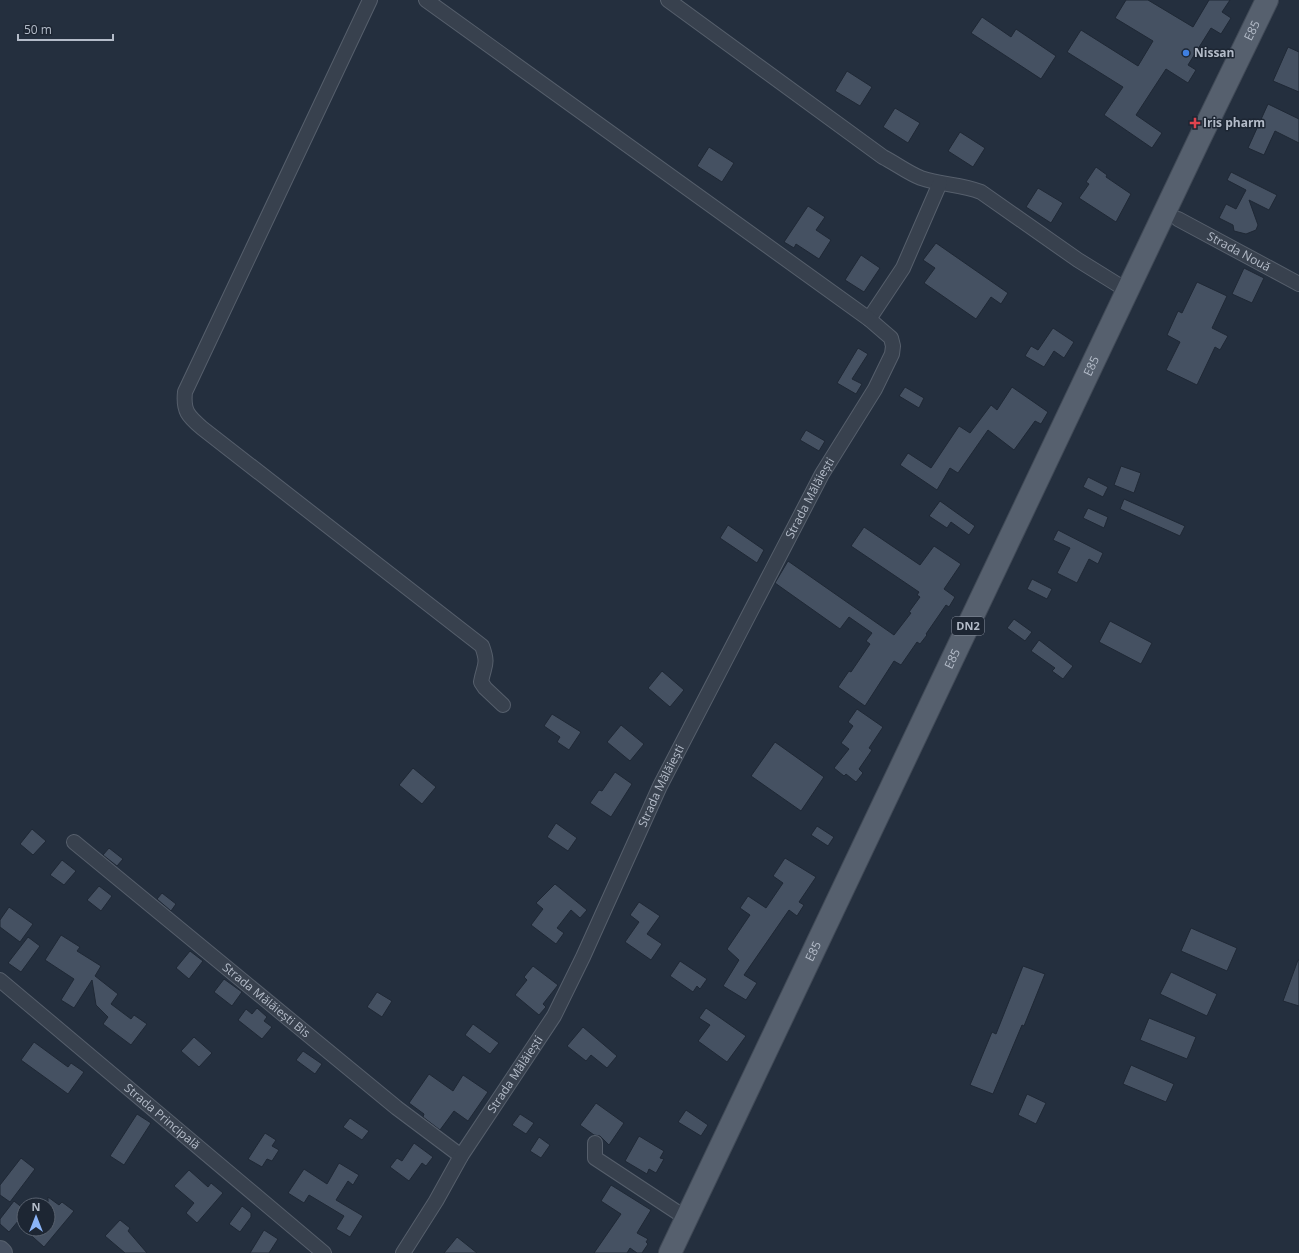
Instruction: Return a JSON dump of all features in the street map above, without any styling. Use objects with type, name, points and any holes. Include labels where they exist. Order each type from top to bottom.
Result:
[{"type":"main road","name":"E85","points":[[670,1253],[1267,0]]},
{"type":"main road","name":"E85","points":[[685,1253],[1282,0]]},
{"type":"street","points":[[370,0],[185,392],[184,404],[189,416],[202,428],[482,646],[486,658],[486,667],[482,682],[485,688],[503,705]]},
{"type":"street","name":"Strada Mălăiești","points":[[403,1253],[436,1201],[461,1156],[554,1016],[664,779],[819,481],[875,389],[892,354],[893,346],[891,338],[870,319],[426,0]]},
{"type":"street","points":[[668,0],[883,157],[919,177],[940,183],[967,186],[981,192],[1078,260],[1128,291]]},
{"type":"street","points":[[870,319],[903,268],[940,183]]},
{"type":"street","name":"Strada Nouă","points":[[1178,219],[1299,284]]},
{"type":"street","name":"Strada Mălăiești Bis","points":[[74,842],[397,1108],[461,1156]]},
{"type":"street","name":"Strada Principală","points":[[0,980],[324,1253]]},
{"type":"street","points":[[595,1143],[595,1158],[686,1218]]},
{"type":"building","points":[[1126,0],[1148,0],[1193,27],[1209,0],[1230,0],[1222,12],[1231,18],[1221,34],[1211,28],[1188,65],[1196,70],[1188,83],[1166,69],[1136,115],[1162,133],[1152,148],[1104,115],[1123,87],[1067,52],[1081,30],[1138,66],[1153,41],[1115,18]]},
{"type":"building","points":[[982,17],[1011,37],[1016,29],[1056,56],[1041,79],[971,33]]},
{"type":"building","points":[[1288,47],[1299,52],[1299,92],[1273,81]]},
{"type":"building","points":[[847,71],[872,87],[860,106],[835,91]]},
{"type":"building","points":[[1268,104],[1299,119],[1299,143],[1275,131],[1264,155],[1248,148]]},
{"type":"building","points":[[895,108],[920,123],[908,143],[883,127]]},
{"type":"building","points":[[960,132],[985,148],[973,167],[948,151]]},
{"type":"building","points":[[709,147],[734,163],[722,182],[697,166]]},
{"type":"building","points":[[1096,167],[1107,175],[1106,177],[1131,194],[1116,222],[1079,198],[1089,184],[1086,182]]},
{"type":"building","points":[[1231,172],[1277,195],[1269,210],[1249,200],[1258,225],[1256,230],[1246,234],[1234,231],[1233,225],[1219,218],[1226,204],[1236,209],[1246,190],[1227,180]]},
{"type":"building","points":[[1038,188],[1063,203],[1051,223],[1026,207]]},
{"type":"building","points":[[808,206],[825,217],[816,230],[831,240],[819,259],[796,244],[794,248],[784,242]]},
{"type":"building","points":[[936,243],[1008,293],[1001,304],[991,297],[976,319],[924,283],[935,268],[923,260]]},
{"type":"building","points":[[861,255],[880,268],[864,292],[845,280]]},
{"type":"building","points":[[1244,268],[1264,278],[1252,303],[1232,294]]},
{"type":"building","points":[[1197,282],[1227,296],[1212,328],[1228,336],[1220,350],[1215,347],[1197,385],[1166,370],[1180,342],[1167,335],[1178,311],[1182,313]]},
{"type":"building","points":[[1053,328],[1074,342],[1064,358],[1054,351],[1044,367],[1025,356],[1031,346],[1038,350]]},
{"type":"building","points":[[858,348],[868,354],[852,379],[862,384],[856,394],[837,383]]},
{"type":"building","points":[[905,387],[924,398],[919,408],[899,396]]},
{"type":"building","points":[[1012,387],[1048,412],[1041,424],[1035,421],[1014,450],[988,430],[958,473],[950,468],[937,490],[900,465],[908,453],[931,468],[959,426],[970,433],[991,405],[997,410]]},
{"type":"building","points":[[806,430],[825,441],[819,451],[800,440]]},
{"type":"building","points":[[1121,466],[1141,473],[1134,493],[1114,485]]},
{"type":"building","points":[[1088,477],[1108,487],[1103,497],[1083,487]]},
{"type":"building","points":[[1124,499],[1185,526],[1180,536],[1120,509]]},
{"type":"building","points":[[940,501],[975,526],[969,535],[951,522],[947,528],[929,516]]},
{"type":"building","points":[[1088,508],[1108,517],[1104,528],[1083,518]]},
{"type":"building","points":[[728,525],[764,550],[757,563],[720,538]]},
{"type":"building","points":[[864,527],[920,565],[934,546],[961,564],[944,589],[955,597],[949,607],[946,605],[926,634],[927,635],[920,644],[917,642],[901,665],[894,661],[865,706],[838,687],[849,671],[851,672],[870,644],[866,641],[872,633],[849,617],[840,629],[775,583],[788,561],[894,635],[911,613],[909,612],[920,597],[917,595],[919,592],[851,546]]},
{"type":"building","points":[[1058,530],[1103,553],[1098,564],[1089,559],[1077,583],[1057,573],[1070,548],[1053,540]]},
{"type":"building","points":[[1032,579],[1052,589],[1047,599],[1027,589]]},
{"type":"building","points":[[1014,619],[1032,632],[1025,641],[1007,628]]},
{"type":"building","points":[[1110,621],[1152,643],[1141,664],[1099,642]]},
{"type":"building","points":[[1039,640],[1073,666],[1063,679],[1052,671],[1055,668],[1031,651]]},
{"type":"building","points":[[662,671],[684,690],[670,707],[648,688]]},
{"type":"building","points":[[857,709],[883,727],[869,748],[872,750],[859,769],[863,773],[856,782],[846,774],[844,776],[834,768],[849,749],[841,743],[853,726],[848,722]]},
{"type":"building","points":[[552,714],[581,732],[569,750],[557,742],[560,737],[544,726]]},
{"type":"building","points":[[621,725],[644,744],[630,761],[607,742]]},
{"type":"building","points":[[775,742],[824,777],[801,811],[751,776]]},
{"type":"building","points":[[413,768],[436,787],[422,804],[399,785]]},
{"type":"building","points":[[615,772],[632,784],[611,817],[590,803],[599,790],[602,791]]},
{"type":"building","points":[[556,823],[577,838],[568,851],[547,837]]},
{"type":"building","points":[[817,826],[834,837],[828,846],[811,835]]},
{"type":"building","points":[[32,829],[46,841],[33,855],[20,844]]},
{"type":"building","points":[[109,848],[123,859],[117,866],[103,855]]},
{"type":"building","points":[[785,858],[816,877],[799,902],[804,905],[797,916],[789,910],[744,975],[757,983],[746,1000],[723,986],[739,960],[727,949],[750,915],[740,908],[748,896],[766,908],[783,883],[773,876]]},
{"type":"building","points":[[62,860],[76,871],[64,885],[50,875]]},
{"type":"building","points":[[555,884],[587,910],[580,918],[571,910],[557,928],[564,933],[556,944],[531,925],[543,909],[536,903]]},
{"type":"building","points":[[99,886],[112,896],[101,911],[87,900]]},
{"type":"building","points":[[162,893],[176,904],[171,911],[157,899]]},
{"type":"building","points":[[639,902],[660,916],[647,934],[662,944],[651,960],[625,942],[639,922],[630,915]]},
{"type":"building","points":[[9,907],[33,924],[20,942],[0,927],[0,920]]},
{"type":"building","points":[[1191,928],[1237,948],[1227,971],[1181,951]]},
{"type":"building","points":[[61,935],[80,947],[77,951],[101,966],[95,976],[118,994],[111,1004],[131,1019],[134,1015],[147,1024],[131,1045],[103,1024],[108,1017],[96,1005],[92,980],[74,1008],[61,1000],[74,979],[45,960]]},
{"type":"building","points":[[28,937],[40,946],[21,972],[8,963]]},
{"type":"building","points":[[190,951],[203,961],[189,979],[176,968]]},
{"type":"building","points":[[1299,960],[1299,1006],[1283,1001]]},
{"type":"building","points":[[680,961],[707,979],[700,989],[697,986],[693,992],[670,976]]},
{"type":"building","points":[[533,966],[558,985],[543,1004],[546,1007],[539,1015],[515,995],[527,980],[524,977]]},
{"type":"building","points":[[1023,966],[1045,974],[1024,1026],[1022,1025],[993,1094],[970,1085],[992,1032],[996,1034]]},
{"type":"building","points":[[1171,972],[1217,994],[1207,1016],[1160,994]]},
{"type":"building","points":[[224,979],[242,992],[232,1006],[214,992]]},
{"type":"building","points":[[377,992],[392,1001],[382,1017],[367,1007]]},
{"type":"building","points":[[257,1008],[267,1017],[264,1021],[272,1027],[262,1039],[238,1020],[246,1009],[252,1014]]},
{"type":"building","points":[[706,1008],[746,1036],[727,1062],[698,1041],[710,1025],[699,1018]]},
{"type":"building","points":[[1149,1018],[1196,1037],[1187,1059],[1140,1040]]},
{"type":"building","points":[[473,1024],[499,1043],[490,1054],[465,1035]]},
{"type":"building","points":[[583,1027],[617,1056],[607,1068],[591,1055],[586,1061],[567,1046]]},
{"type":"building","points":[[194,1037],[212,1053],[199,1067],[181,1051]]},
{"type":"building","points":[[34,1042],[68,1067],[71,1063],[84,1072],[68,1094],[21,1060]]},
{"type":"building","points":[[303,1051],[322,1064],[315,1074],[296,1060]]},
{"type":"building","points":[[1131,1065],[1174,1084],[1166,1102],[1123,1084]]},
{"type":"building","points":[[429,1074],[453,1091],[463,1075],[488,1092],[468,1121],[454,1111],[440,1130],[423,1117],[424,1114],[409,1103]]},
{"type":"building","points":[[1027,1094],[1046,1103],[1036,1124],[1018,1115]]},
{"type":"building","points":[[596,1103],[624,1123],[609,1145],[600,1136],[594,1135],[580,1125]]},
{"type":"building","points":[[686,1110],[708,1125],[701,1136],[678,1122]]},
{"type":"building","points":[[137,1114],[151,1123],[124,1165],[110,1156]]},
{"type":"building","points":[[520,1114],[534,1123],[526,1134],[512,1125]]},
{"type":"building","points":[[350,1118],[369,1131],[362,1140],[343,1127]]},
{"type":"building","points":[[265,1133],[276,1140],[272,1146],[279,1150],[272,1161],[267,1159],[262,1167],[248,1159]]},
{"type":"building","points":[[639,1136],[664,1151],[660,1158],[664,1159],[656,1173],[649,1169],[647,1174],[625,1161]]},
{"type":"building","points":[[539,1137],[550,1145],[541,1158],[530,1151]]},
{"type":"building","points":[[414,1143],[433,1157],[426,1166],[422,1163],[409,1181],[390,1167],[397,1158],[402,1161]]},
{"type":"building","points":[[21,1158],[35,1169],[10,1202],[0,1195],[0,1185]]},
{"type":"building","points":[[339,1163],[359,1175],[353,1185],[348,1181],[336,1200],[363,1216],[350,1237],[336,1229],[344,1216],[309,1195],[304,1203],[288,1193],[304,1169],[327,1184]]},
{"type":"building","points":[[189,1170],[208,1187],[211,1183],[223,1193],[197,1223],[186,1213],[194,1203],[174,1186]]},
{"type":"building","points":[[611,1185],[651,1210],[637,1233],[648,1239],[646,1242],[648,1244],[642,1253],[637,1253],[630,1248],[627,1253],[594,1253],[621,1214],[601,1201]]},
{"type":"building","points":[[14,1201],[16,1203],[16,1224],[9,1232],[0,1224],[0,1219]]},
{"type":"building","points":[[62,1202],[74,1211],[56,1233],[56,1203],[59,1205]]},
{"type":"building","points":[[242,1206],[251,1213],[251,1217],[240,1232],[229,1224]]},
{"type":"building","points":[[120,1220],[130,1228],[128,1231],[147,1253],[125,1253],[105,1236]]},
{"type":"building","points":[[264,1230],[278,1239],[269,1253],[250,1253]]},
{"type":"building","points":[[33,1237],[52,1237],[44,1247]]},
{"type":"building","points":[[457,1237],[477,1253],[444,1253]]},
{"type":"place","name":"Nissan","points":[[1186,53]]},
{"type":"place","name":"Iris pharm","points":[[1195,123]]}]
